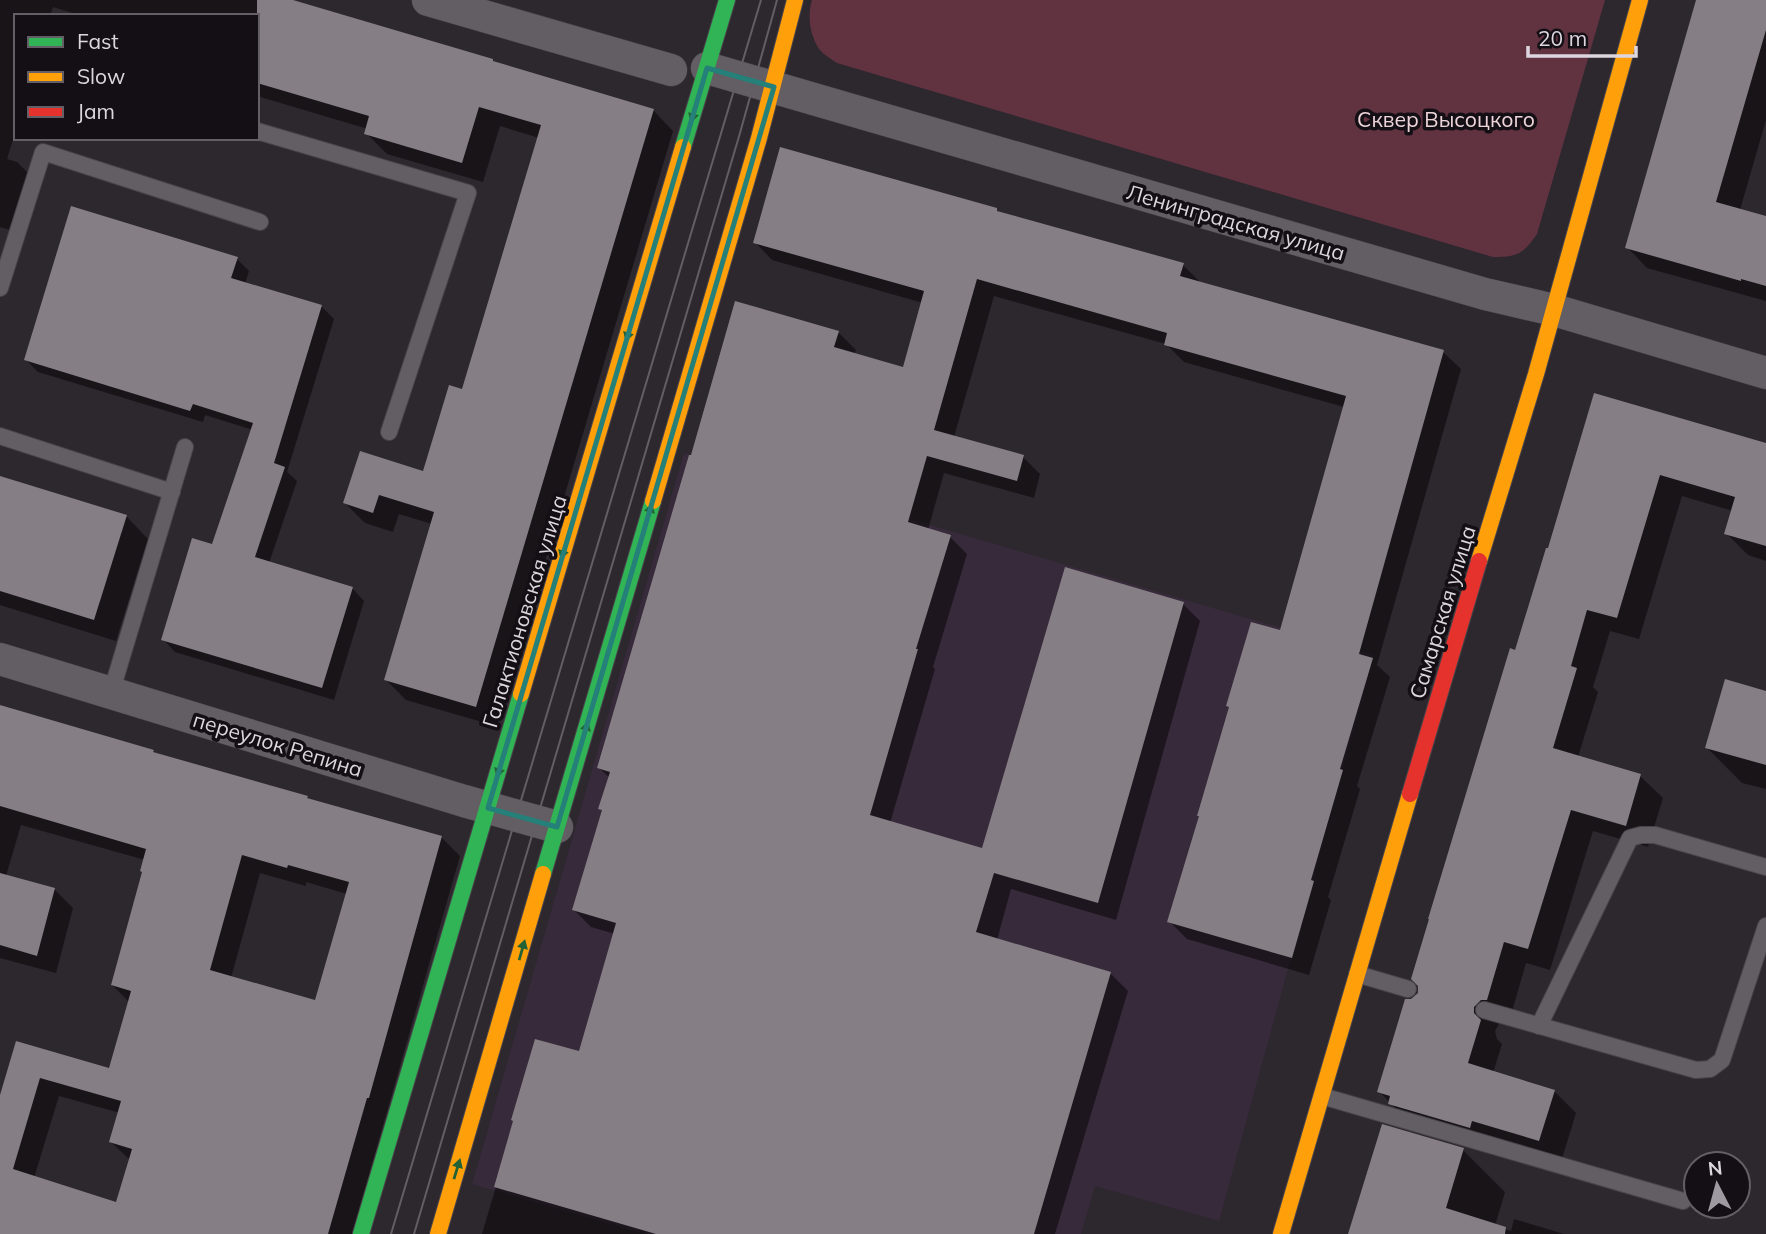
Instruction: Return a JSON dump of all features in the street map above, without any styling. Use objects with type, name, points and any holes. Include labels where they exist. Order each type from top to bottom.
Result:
[{"type":"main road","name":"Галактионовская улица","points":[[361,1234],[727,0]]},
{"type":"main road","points":[[438,1234],[774,86],[795,0]]},
{"type":"main road","name":"Самарская улица","points":[[1281,1234],[1554,310],[1640,0]]},
{"type":"street","points":[[428,0],[671,70]]},
{"type":"street","name":"Ленинградская улица","points":[[707,68],[1459,287],[1554,310],[1766,373]]},
{"type":"street","name":"переулок Репина","points":[[0,659],[557,827]]},
{"type":"lane","points":[[259,132],[468,193],[389,432]]},
{"type":"lane","points":[[0,288],[45,145],[260,222]]},
{"type":"lane","points":[[0,436],[172,492]]},
{"type":"lane","points":[[111,693],[185,447]]},
{"type":"lane","points":[[1539,1026],[1630,838],[1655,835],[1766,867]]},
{"type":"lane","points":[[1484,1010],[1696,1070],[1710,1069],[1722,1060],[1766,926]]},
{"type":"lane","points":[[1357,974],[1408,989]]},
{"type":"lane","points":[[1321,1096],[1682,1201]]},
{"type":"highlighted area","points":[[707,68],[774,87],[557,827],[488,808]]},
{"type":"shaded area","points":[[684,453],[1374,655],[1219,1221],[1095,1186],[1081,1234],[645,1234],[472,1184]]},
{"type":"green space","name":"Сквер Высоцкого","points":[[812,0],[1605,0],[1537,234],[1519,253],[1493,257],[837,63],[821,51],[813,38],[810,25]]},
{"type":"building","points":[[257,0],[293,0],[654,109],[476,707],[384,680],[434,512],[379,495],[373,513],[343,503],[360,451],[423,471],[449,385],[462,389],[541,125],[479,107],[462,163],[364,134],[369,116],[259,84]]},
{"type":"building","points":[[1696,0],[1766,0],[1766,30],[1716,202],[1766,216],[1766,286],[1625,248]]},
{"type":"building","points":[[780,147],[1184,263],[1180,276],[1444,350],[1359,654],[1373,658],[1340,769],[1343,770],[1292,958],[1167,922],[1199,816],[1229,707],[1226,706],[1251,622],[1280,630],[1346,396],[1164,345],[1167,333],[977,279],[934,430],[1024,455],[1017,481],[927,456],[908,522],[951,535],[870,815],[982,848],[1065,567],[1184,602],[1098,903],[994,873],[976,932],[1111,972],[1034,1234],[656,1234],[494,1187],[535,1039],[579,1051],[616,923],[572,910],[602,810],[598,809],[610,772],[597,768],[735,301],[839,331],[834,347],[903,367],[924,291],[753,243]]},
{"type":"building","points":[[71,206],[238,257],[231,278],[322,305],[274,463],[285,467],[255,557],[353,587],[322,688],[161,640],[192,538],[212,544],[253,423],[193,404],[190,411],[24,360]]},
{"type":"building","points":[[1594,393],[1766,443],[1766,546],[1724,534],[1735,497],[1660,475],[1617,618],[1587,610],[1571,666],[1577,668],[1553,748],[1641,774],[1626,826],[1571,810],[1528,949],[1504,942],[1487,1000],[1481,1000],[1474,1007],[1474,1013],[1481,1020],[1468,1063],[1555,1090],[1539,1141],[1472,1121],[1470,1128],[1388,1104],[1390,1096],[1377,1092],[1405,999],[1411,999],[1418,993],[1418,986],[1411,979],[1428,919],[1510,648],[1515,650]]},
{"type":"building","points":[[0,476],[127,515],[94,620],[0,591]]},
{"type":"building","points":[[1725,679],[1766,691],[1766,765],[1705,748]]},
{"type":"building","points":[[0,705],[442,836],[328,1234],[0,1234],[0,1095],[16,1041],[109,1068],[131,991],[111,985],[146,849],[0,806]],"holes":[[[242,855],[349,882],[315,1000],[210,970]],[[40,1078],[121,1101],[109,1142],[132,1149],[116,1202],[13,1169]]]},
{"type":"building","points":[[0,873],[55,888],[37,956],[0,945]]},
{"type":"building","points":[[1382,1124],[1464,1148],[1446,1208],[1506,1227],[1505,1234],[1348,1234]]},
{"type":"tram line","points":[[391,1234],[761,0]]},
{"type":"tram line","points":[[414,1234],[777,0]]},
{"type":"traffic: fast","points":[[683,147],[727,0]]},
{"type":"traffic: fast","points":[[543,874],[653,501]]},
{"type":"traffic: fast","points":[[361,1234],[521,694]]},
{"type":"traffic: slow","points":[[653,501],[759,138],[795,0]]},
{"type":"traffic: slow","points":[[1479,561],[1536,374],[1640,0]]},
{"type":"traffic: slow","points":[[521,694],[683,147]]},
{"type":"traffic: slow","points":[[1281,1234],[1410,794]]},
{"type":"traffic: slow","points":[[438,1234],[543,874]]},
{"type":"traffic: jam","points":[[1410,794],[1479,561]]}]
